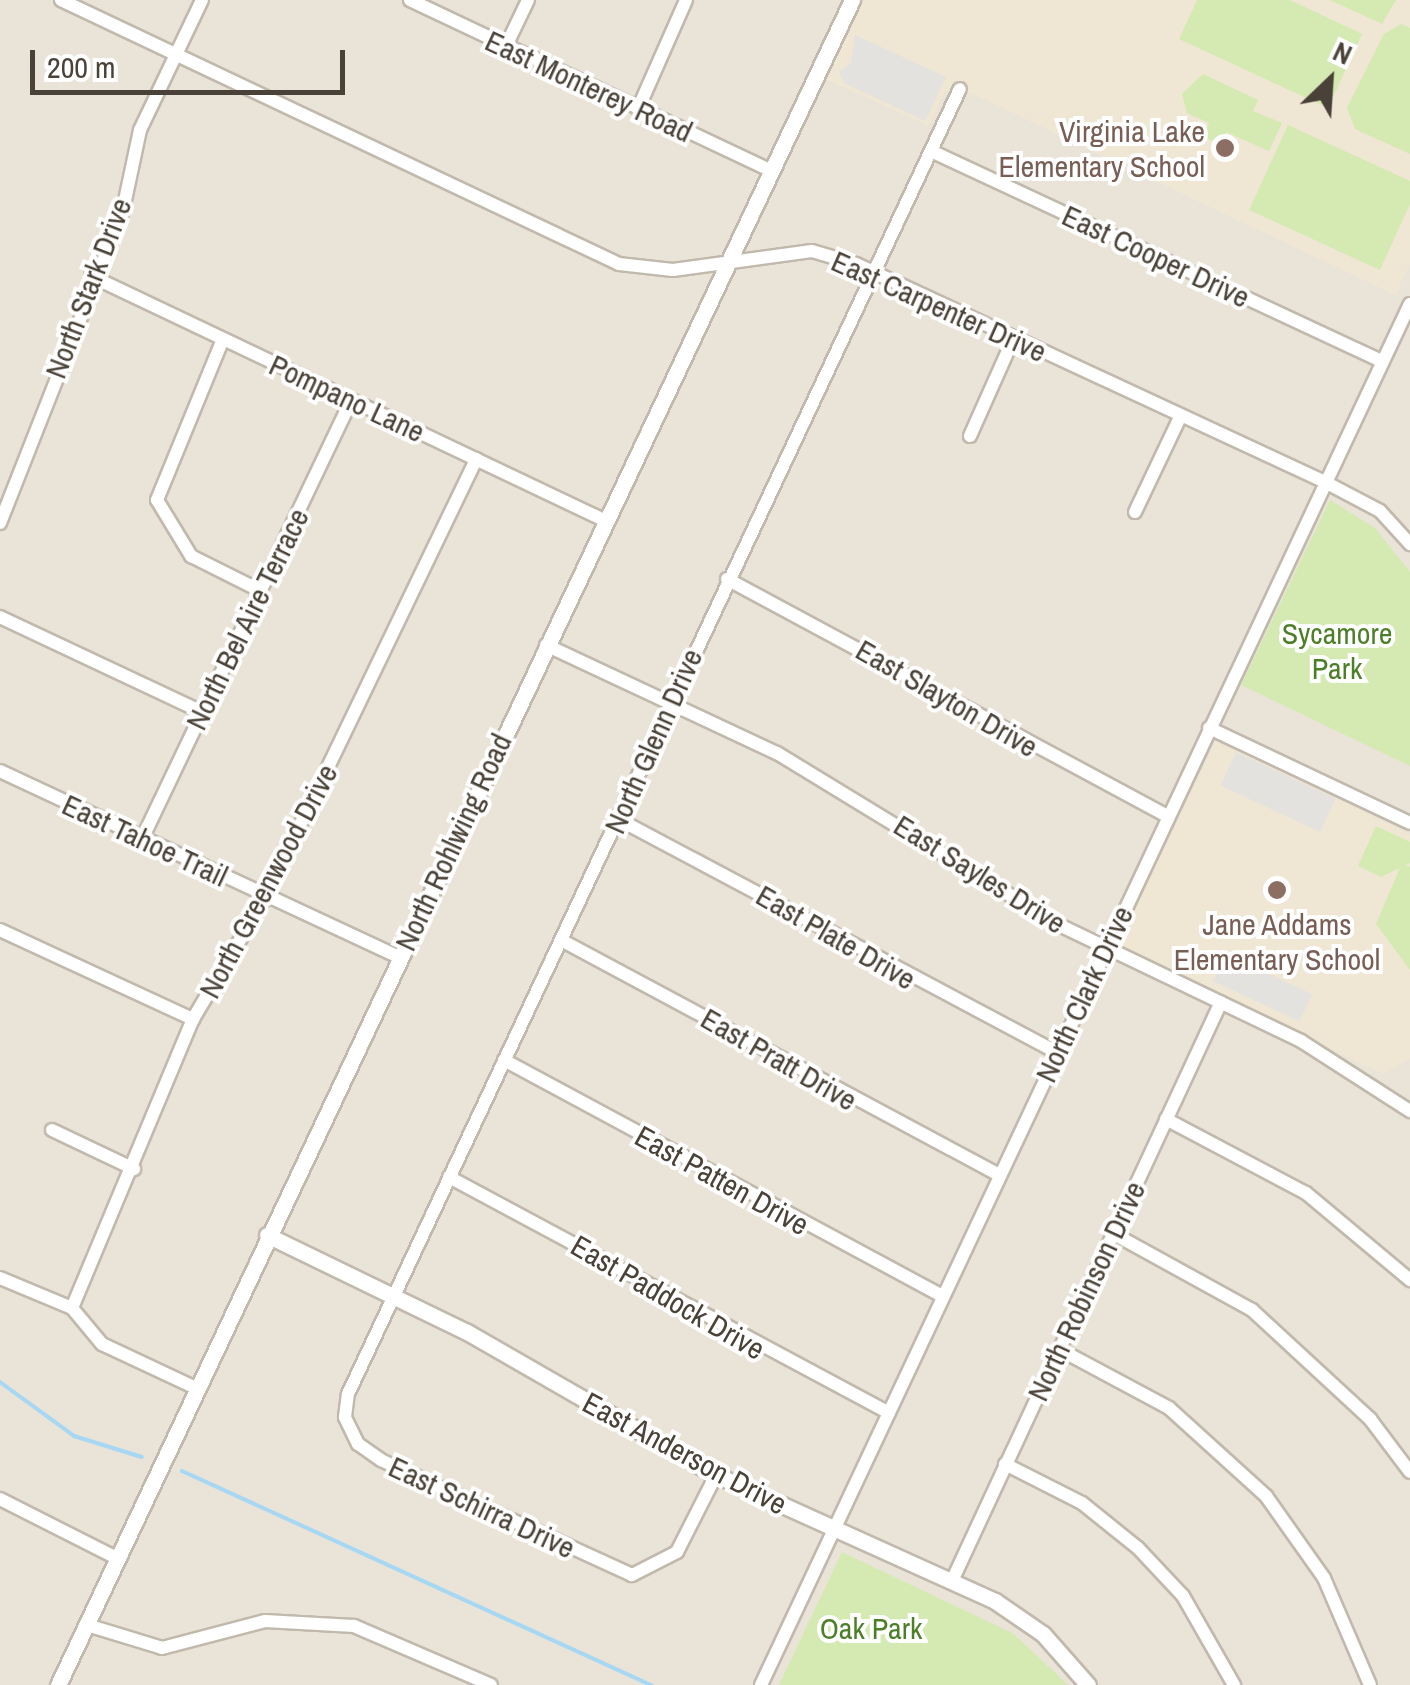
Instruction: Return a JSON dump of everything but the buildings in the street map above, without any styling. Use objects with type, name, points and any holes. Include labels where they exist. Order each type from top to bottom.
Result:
[{"type":"street","name":"East Carpenter Drive","points":[[62,0],[619,264],[727,261],[812,252],[872,270],[1324,482],[1380,512],[1410,544]]},
{"type":"street","name":"North Stark Drive","points":[[0,523],[176,54],[202,0]]},
{"type":"street","name":"East Monterey Road","points":[[410,0],[769,170]]},
{"type":"street","points":[[506,46],[528,0]]},
{"type":"street","points":[[638,109],[686,0]]},
{"type":"street","name":"North Rohlwing Road","points":[[58,1685],[852,0]]},
{"type":"street","name":"North Glenn Drive","points":[[348,1394],[618,819],[669,701],[960,89]]},
{"type":"street","name":"East Cooper Drive","points":[[931,152],[1382,361]]},
{"type":"street","name":"Pompano Lane","points":[[91,276],[604,520]]},
{"type":"street","name":"North Clark Drive","points":[[761,1685],[1410,304]]},
{"type":"street","points":[[970,436],[1014,337]]},
{"type":"street","points":[[223,339],[157,500],[191,556],[261,591]]},
{"type":"street","name":"North Bel Aire Terrace","points":[[142,839],[351,400]]},
{"type":"street","points":[[1135,512],[1181,415]]},
{"type":"street","name":"North Greenwood Drive","points":[[72,1308],[194,1020],[266,896],[476,459]]},
{"type":"street","name":"East Slayton Drive","points":[[727,579],[1167,816]]},
{"type":"street","points":[[0,617],[202,712]]},
{"type":"street","name":"East Sayles Drive","points":[[546,644],[778,753],[1106,947],[1221,1002],[1410,1111]]},
{"type":"street","points":[[1209,728],[1410,823]]},
{"type":"street","name":"East Tahoe Trail","points":[[0,772],[399,958]]},
{"type":"street","name":"East Plate Drive","points":[[618,819],[1057,1052]]},
{"type":"street","points":[[0,930],[194,1020]]},
{"type":"street","name":"East Pratt Drive","points":[[561,940],[999,1175]]},
{"type":"street","name":"North Robinson Drive","points":[[952,1581],[1221,1002]]},
{"type":"street","name":"East Patten Drive","points":[[504,1060],[942,1296]]},
{"type":"street","points":[[1166,1119],[1306,1193],[1410,1280]]},
{"type":"street","points":[[52,1130],[134,1169]]},
{"type":"street","name":"East Paddock Drive","points":[[449,1177],[889,1413]]},
{"type":"street","points":[[1112,1233],[1252,1310],[1370,1419],[1410,1472]]},
{"type":"street","name":"East Anderson Drive","points":[[267,1235],[393,1297],[716,1475],[952,1581],[1043,1634],[1088,1685]]},
{"type":"street","points":[[0,1278],[72,1308],[102,1344],[196,1388]]},
{"type":"street","points":[[1059,1350],[1169,1408],[1244,1471],[1324,1578],[1370,1685]]},
{"type":"street","name":"East Schirra Drive","points":[[348,1394],[345,1417],[358,1444],[380,1460],[632,1574],[677,1552],[716,1475]]},
{"type":"street","points":[[1005,1464],[1082,1503],[1138,1548],[1183,1596],[1234,1685]]},
{"type":"street","points":[[0,1499],[117,1558]]},
{"type":"street","points":[[87,1625],[162,1648],[265,1620],[354,1626],[491,1685]]},
{"type":"shaded area","points":[[0,0],[1410,0],[1410,1685],[0,1685]]},
{"type":"shaded area","name":"Virginia Lake Elementary School","points":[[858,0],[1410,0],[1410,264],[1395,295],[973,94],[945,91],[929,126],[821,77]]},
{"type":"shaded area","points":[[855,35],[946,77],[925,121],[844,83],[839,71],[851,63]]},
{"type":"shaded area","name":"Jane Addams Elementary School","points":[[1217,739],[1410,834],[1410,1059],[1383,1074],[1117,946]]},
{"type":"shaded area","points":[[1236,752],[1336,798],[1320,832],[1220,786]]},
{"type":"shaded area","points":[[1226,954],[1312,994],[1299,1021],[1213,981]]},
{"type":"green space","points":[[1197,0],[1290,0],[1362,34],[1328,108],[1179,39]]},
{"type":"green space","points":[[1330,0],[1396,0],[1382,24]]},
{"type":"green space","points":[[1401,24],[1410,28],[1410,154],[1355,129],[1347,108],[1384,34]]},
{"type":"green space","points":[[1203,74],[1258,100],[1253,111],[1282,123],[1269,151],[1226,132],[1219,144],[1203,137],[1209,123],[1187,113],[1182,94]]},
{"type":"green space","points":[[1288,125],[1410,181],[1410,204],[1380,270],[1249,210]]},
{"type":"green space","name":"Sycamore Park","points":[[1330,500],[1375,528],[1410,572],[1410,766],[1241,685]]},
{"type":"green space","points":[[1376,826],[1410,842],[1410,863],[1381,877],[1358,866]]},
{"type":"green space","points":[[1402,863],[1410,867],[1410,970],[1376,924]]},
{"type":"green space","name":"Oak Park","points":[[842,1552],[1014,1634],[1068,1685],[779,1685]]},
{"type":"waterway","points":[[0,1382],[74,1436],[142,1457]]},
{"type":"waterway","points":[[182,1471],[651,1685]]},
{"type":"place","name":"Virginia Lake Elementary School","points":[[1225,148]]},
{"type":"place","name":"Jane Addams Elementary School","points":[[1277,890]]}]
